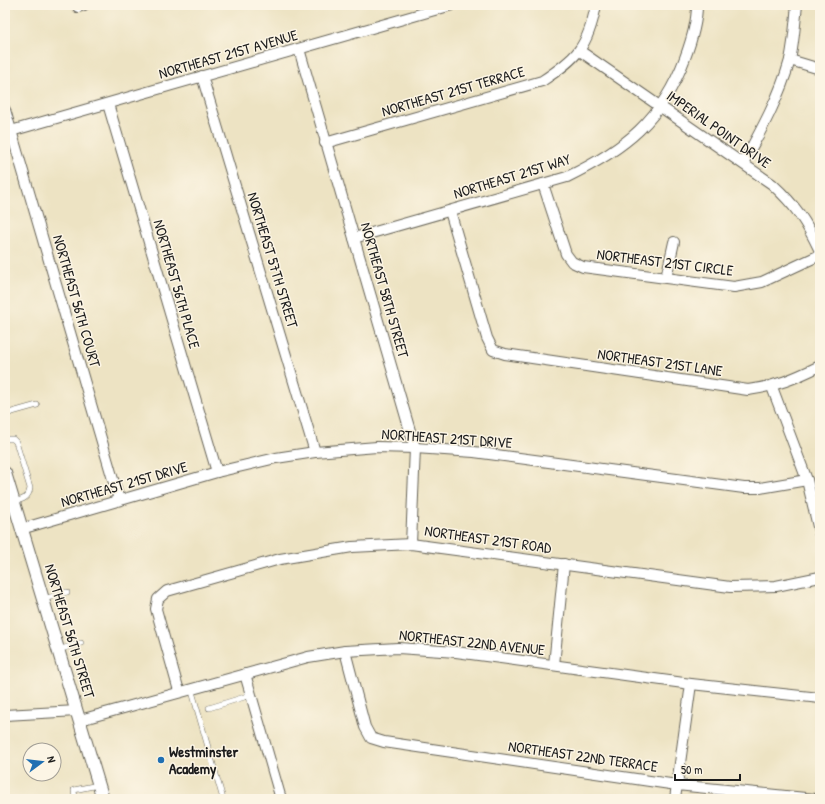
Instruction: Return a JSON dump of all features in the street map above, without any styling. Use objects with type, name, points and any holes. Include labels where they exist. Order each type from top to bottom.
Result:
[{"type":"street","name":"NORTHEAST 21ST AVENUE","points":[[11,131],[452,5]]},
{"type":"street","points":[[580,51],[592,23],[596,5]]},
{"type":"street","name":"NORTHEAST 21ST WAY","points":[[354,238],[567,177],[594,164],[621,147],[641,129],[660,107],[680,73],[691,42],[697,5]]},
{"type":"street","points":[[743,163],[769,114],[790,60],[797,5]]},
{"type":"street","name":"NORTHEAST 58TH STREET","points":[[299,49],[415,448],[411,544]]},
{"type":"street","name":"IMPERIAL POINT DRIVE","points":[[580,51],[772,184],[790,200],[803,216],[820,251]]},
{"type":"street","name":"NORTHEAST 21ST TERRACE","points":[[326,143],[542,81],[562,68],[580,51]]},
{"type":"street","points":[[790,60],[820,69]]},
{"type":"street","name":"NORTHEAST 57TH STREET","points":[[202,76],[315,452]]},
{"type":"street","name":"NORTHEAST 56TH PLACE","points":[[108,104],[217,472]]},
{"type":"street","name":"NORTHEAST 56TH COURT","points":[[5,110],[119,500]]},
{"type":"street","name":"NORTHEAST 21ST CIRCLE","points":[[543,184],[566,254],[572,262],[583,267],[734,287],[747,286],[762,282],[820,255]]},
{"type":"street","name":"NORTHEAST 21ST LANE","points":[[450,211],[487,338],[493,350],[505,354],[748,390],[772,387],[790,381],[820,366]]},
{"type":"street","points":[[666,278],[674,242]]},
{"type":"street","points":[[772,387],[807,480],[820,535]]},
{"type":"street","name":"NORTHEAST 21ST DRIVE","points":[[21,529],[217,472],[276,458],[315,452],[376,447],[474,452],[744,488],[760,488],[807,480]]},
{"type":"street","name":"NORTHEAST 56TH STREET","points":[[5,473],[103,799]]},
{"type":"street","name":"NORTHEAST 21ST ROAD","points":[[179,692],[156,609],[158,598],[167,591],[280,558],[352,547],[411,544],[730,587],[776,586],[820,577]]},
{"type":"street","points":[[554,665],[564,564]]},
{"type":"street","name":"NORTHEAST 22ND AVENUE","points":[[5,715],[79,716],[179,692],[308,657],[344,651],[398,648],[456,652],[691,684],[820,698]]},
{"type":"street","name":"NORTHEAST 22ND TERRACE","points":[[344,651],[366,727],[372,738],[384,742],[677,785],[815,799]]},
{"type":"street","points":[[245,674],[281,799]]},
{"type":"street","points":[[675,799],[691,684]]},
{"type":"lane","points":[[5,414],[37,405]]},
{"type":"lane","points":[[5,439],[13,439],[16,442],[30,488],[29,494],[26,497],[14,502]]},
{"type":"lane","points":[[43,599],[67,592]]},
{"type":"lane","points":[[58,650],[82,643]]},
{"type":"lane","points":[[191,688],[223,799]]},
{"type":"lane","points":[[209,708],[251,695]]},
{"type":"lane","points":[[75,799],[74,790],[99,785]]},
{"type":"place","name":"Westminster Academy","points":[[161,760]]}]
